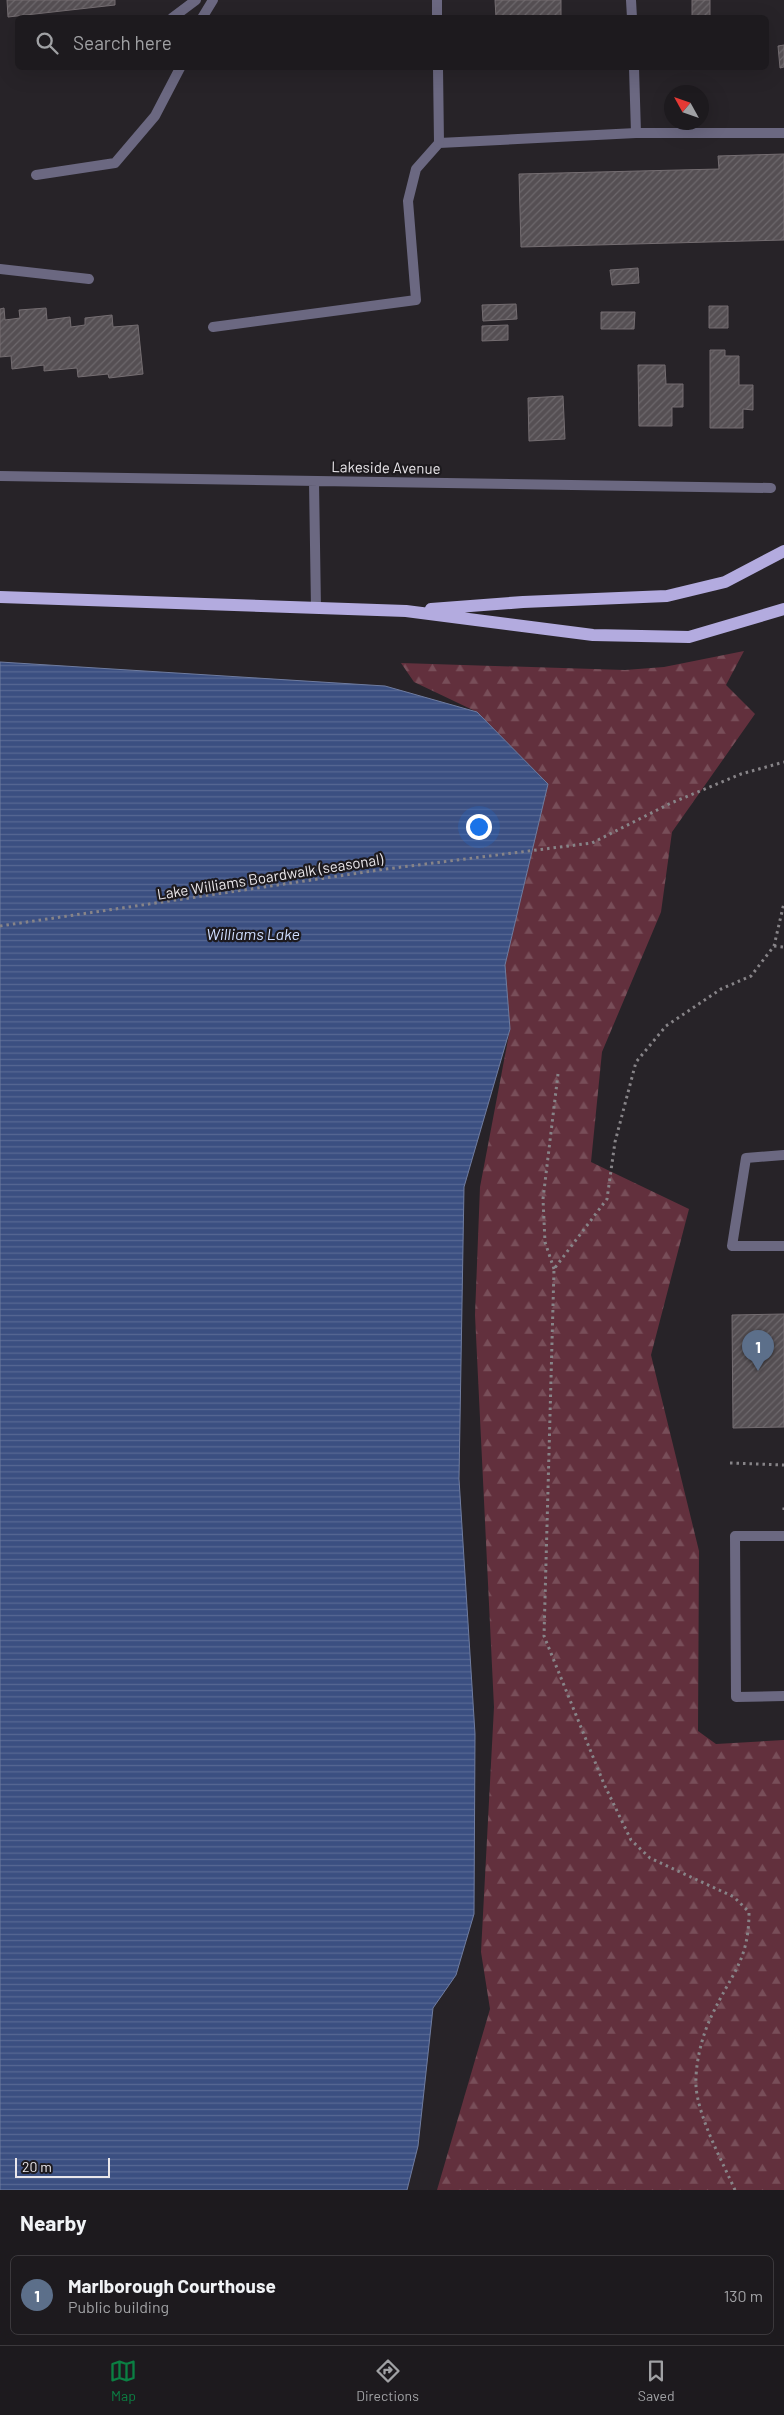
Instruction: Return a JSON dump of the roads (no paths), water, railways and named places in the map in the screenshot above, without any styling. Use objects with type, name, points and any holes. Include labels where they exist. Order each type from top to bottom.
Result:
[{"type":"main road","points":[[406,611],[523,602],[667,596],[725,582],[784,551]]},
{"type":"main road","points":[[0,597],[406,611],[593,635],[689,637],[784,609]]},
{"type":"street","points":[[176,15],[196,0]]},
{"type":"street","points":[[204,15],[213,0]]},
{"type":"street","points":[[437,0],[438,15]]},
{"type":"street","points":[[631,0],[632,15]]},
{"type":"street","points":[[36,174],[115,164],[156,116],[179,70]]},
{"type":"street","points":[[213,327],[416,300],[408,201],[416,169],[439,143],[438,70]]},
{"type":"street","points":[[634,70],[636,133]]},
{"type":"street","points":[[439,143],[636,133],[784,133]]},
{"type":"street","points":[[0,269],[90,279]]},
{"type":"street","name":"Lakeside Avenue","points":[[0,476],[771,488]]},
{"type":"street","points":[[314,482],[316,608]]},
{"type":"street","points":[[784,1155],[746,1158],[732,1246],[784,1246]]},
{"type":"street","points":[[784,1536],[735,1536],[736,1697],[784,1696]]},
{"type":"water","name":"Williams Lake","points":[[0,662],[385,686],[477,712],[548,784],[505,965],[510,1029],[464,1187],[459,1479],[475,1734],[474,1914],[456,1975],[433,2008],[418,2146],[407,2190],[0,2190]]},
{"type":"place","name":"Marlborough Courthouse","points":[[758,1371]]}]
